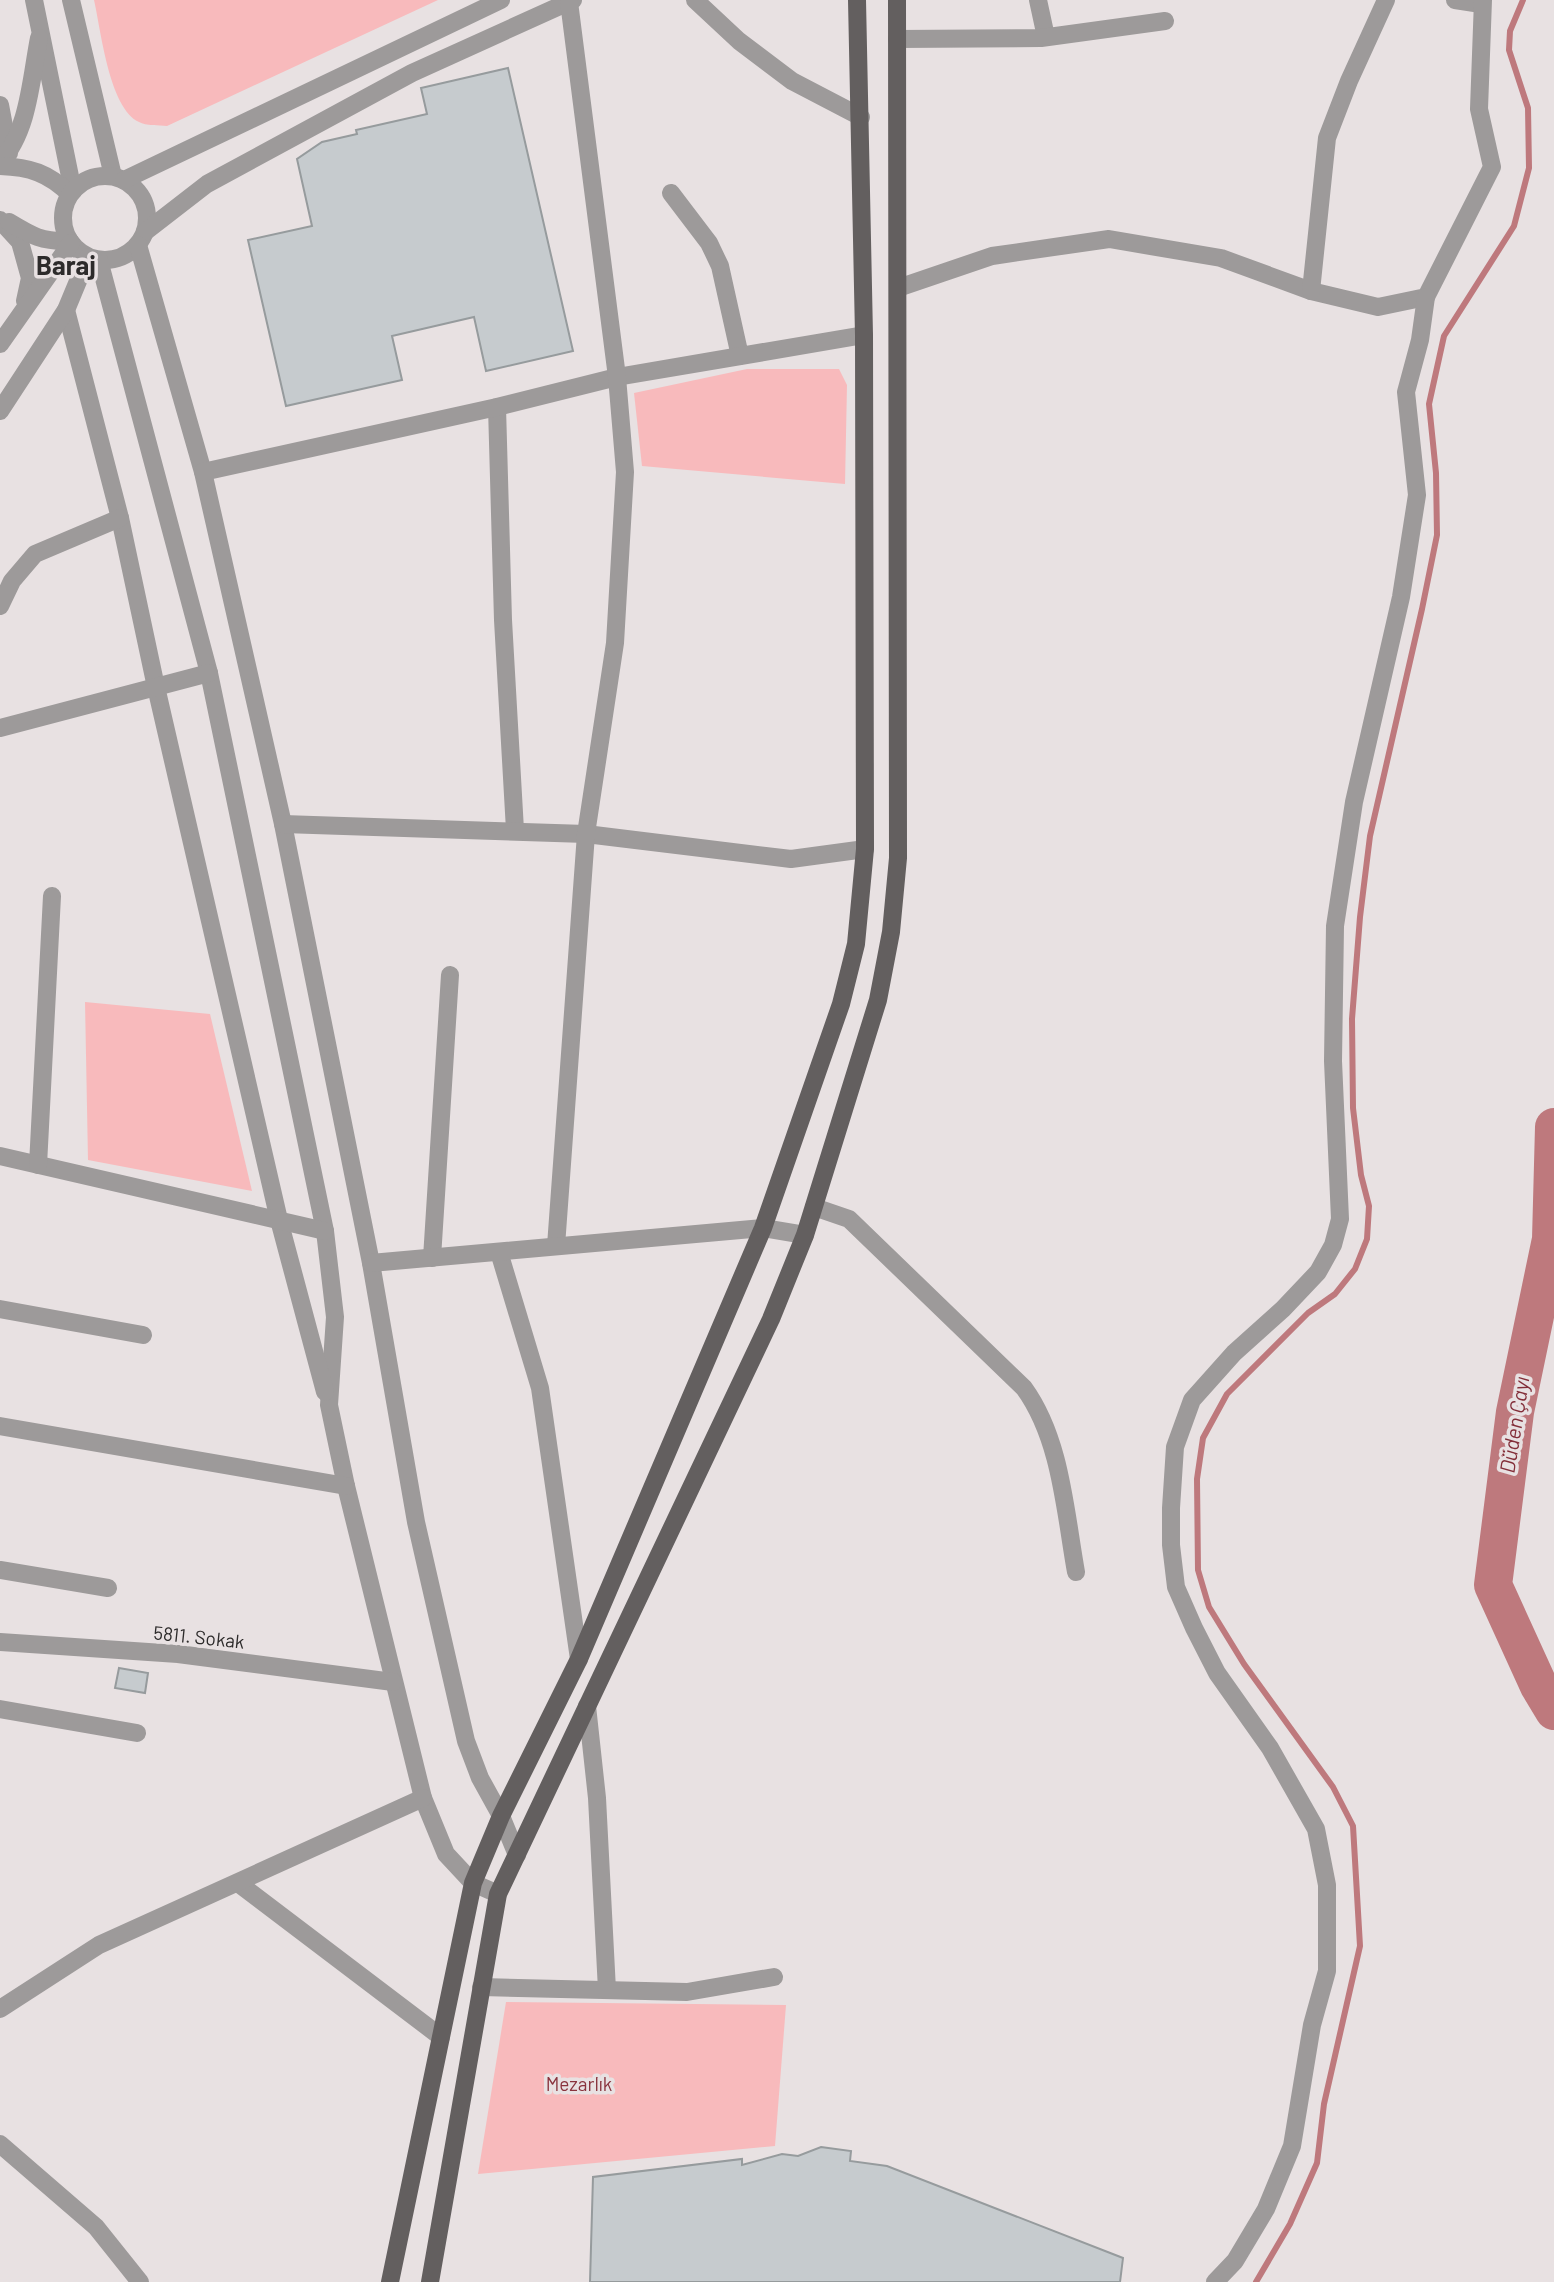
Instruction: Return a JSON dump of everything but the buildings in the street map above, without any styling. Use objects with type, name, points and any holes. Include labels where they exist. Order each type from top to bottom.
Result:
[{"type":"main road","points":[[390,2282],[472,1882],[501,1816],[579,1660],[763,1228],[841,1004],[856,944],[865,849],[864,335],[857,0]]},
{"type":"main road","points":[[434,2281],[498,1894],[771,1319],[805,1236],[878,1000],[891,932],[898,858],[897,0]]},
{"type":"street","points":[[34,0],[71,192]]},
{"type":"street","points":[[71,0],[119,178]]},
{"type":"street","points":[[119,178],[501,0]]},
{"type":"street","points":[[695,0],[739,41],[792,81],[861,117]]},
{"type":"street","points":[[1038,0],[1046,37]]},
{"type":"street","points":[[1311,291],[1327,138],[1349,81],[1386,0]]},
{"type":"street","points":[[1215,2282],[1234,2261],[1266,2209],[1292,2146],[1312,2025],[1327,1971],[1327,1885],[1316,1829],[1270,1748],[1217,1673],[1177,1587],[1171,1545],[1175,1447],[1192,1400],[1234,1353],[1283,1309],[1318,1272],[1333,1245],[1340,1219],[1333,1061],[1335,926],[1354,802],[1401,597],[1417,495],[1406,393],[1420,340],[1426,297],[1492,167],[1479,110],[1482,2],[1455,0]]},
{"type":"street","points":[[517,1855],[501,1816],[480,1778],[466,1741],[416,1522],[371,1263],[283,824],[203,472],[141,238],[147,220],[142,197],[134,187],[119,178],[101,176],[89,179],[71,192],[62,218],[70,242],[93,258],[120,257],[141,238],[207,184],[412,73],[571,1],[617,377],[625,472],[615,643],[586,834],[569,1098],[556,1247]]},
{"type":"street","points":[[897,39],[1046,37],[1165,20]]},
{"type":"street","points":[[3,160],[19,134],[24,119],[41,28]]},
{"type":"street","points":[[0,105],[3,160]]},
{"type":"street","points":[[3,160],[54,178],[71,192]]},
{"type":"street","points":[[671,193],[709,243],[720,267],[740,356]]},
{"type":"street","points":[[0,218],[36,239],[70,242]]},
{"type":"street","points":[[0,218],[20,242],[30,278],[23,309]]},
{"type":"street","points":[[898,288],[992,256],[1109,239],[1222,258],[1311,291],[1378,307],[1426,297]]},
{"type":"street","points":[[0,344],[70,242]]},
{"type":"street","points":[[0,411],[66,310],[93,258]]},
{"type":"street","points":[[93,258],[209,673],[325,1231],[335,1317],[329,1405]]},
{"type":"street","points":[[66,310],[120,518],[156,687],[279,1220],[329,1405],[393,1682],[424,1798],[446,1854],[472,1882],[498,1894]]},
{"type":"street","points":[[203,472],[497,407],[617,377],[864,335]]},
{"type":"street","points":[[497,407],[502,620],[515,830]]},
{"type":"street","points":[[0,606],[12,581],[35,554],[120,518]]},
{"type":"street","points":[[0,728],[209,673]]},
{"type":"street","points":[[283,824],[586,834],[791,859],[865,849]]},
{"type":"street","points":[[38,1165],[52,896]]},
{"type":"street","points":[[432,1258],[450,975]]},
{"type":"street","points":[[0,1156],[325,1231]]},
{"type":"street","points":[[814,1207],[849,1219],[1030,1396],[1045,1421],[1053,1446],[1076,1572]]},
{"type":"street","points":[[371,1263],[763,1228],[805,1236]]},
{"type":"street","points":[[499,1252],[540,1388],[579,1660]]},
{"type":"street","points":[[0,1309],[143,1335]]},
{"type":"street","points":[[0,1426],[346,1486]]},
{"type":"street","points":[[0,1570],[108,1588]]},
{"type":"street","name":"5811. Sokak","points":[[0,1642],[178,1654],[393,1682]]},
{"type":"street","points":[[587,1706],[597,1798],[607,1990]]},
{"type":"street","points":[[0,1709],[136,1733]]},
{"type":"street","points":[[0,2009],[99,1945],[424,1798]]},
{"type":"street","points":[[238,1884],[441,2038]]},
{"type":"street","points":[[481,1987],[687,1992],[774,1977]]},
{"type":"street","points":[[0,2144],[96,2227],[140,2282]]},
{"type":"green space","points":[[94,0],[438,0],[167,126],[139,122],[120,101],[103,48]]},
{"type":"green space","points":[[747,369],[839,369],[847,385],[845,484],[642,466],[634,393]]},
{"type":"green space","points":[[85,1002],[210,1014],[252,1191],[88,1160]]},
{"type":"green space","name":"Mezarlık","points":[[506,2002],[786,2005],[775,2146],[478,2174]]},
{"type":"waterway","points":[[1256,2282],[1290,2224],[1317,2163],[1324,2104],[1360,1946],[1353,1826],[1333,1787],[1244,1664],[1209,1607],[1198,1570],[1197,1479],[1203,1438],[1227,1394],[1308,1313],[1335,1294],[1355,1269],[1367,1239],[1369,1206],[1361,1175],[1353,1108],[1352,1019],[1370,836],[1437,535],[1436,473],[1429,404],[1444,336],[1514,226],[1529,168],[1528,108],[1509,50],[1510,31],[1523,0]]},
{"type":"waterway","name":"Düden Çayı","points":[[1554,1127],[1551,1239],[1515,1412],[1493,1585],[1539,1686],[1554,1711]]},
{"type":"district","name":"Baraj","points":[[66,266]]}]
